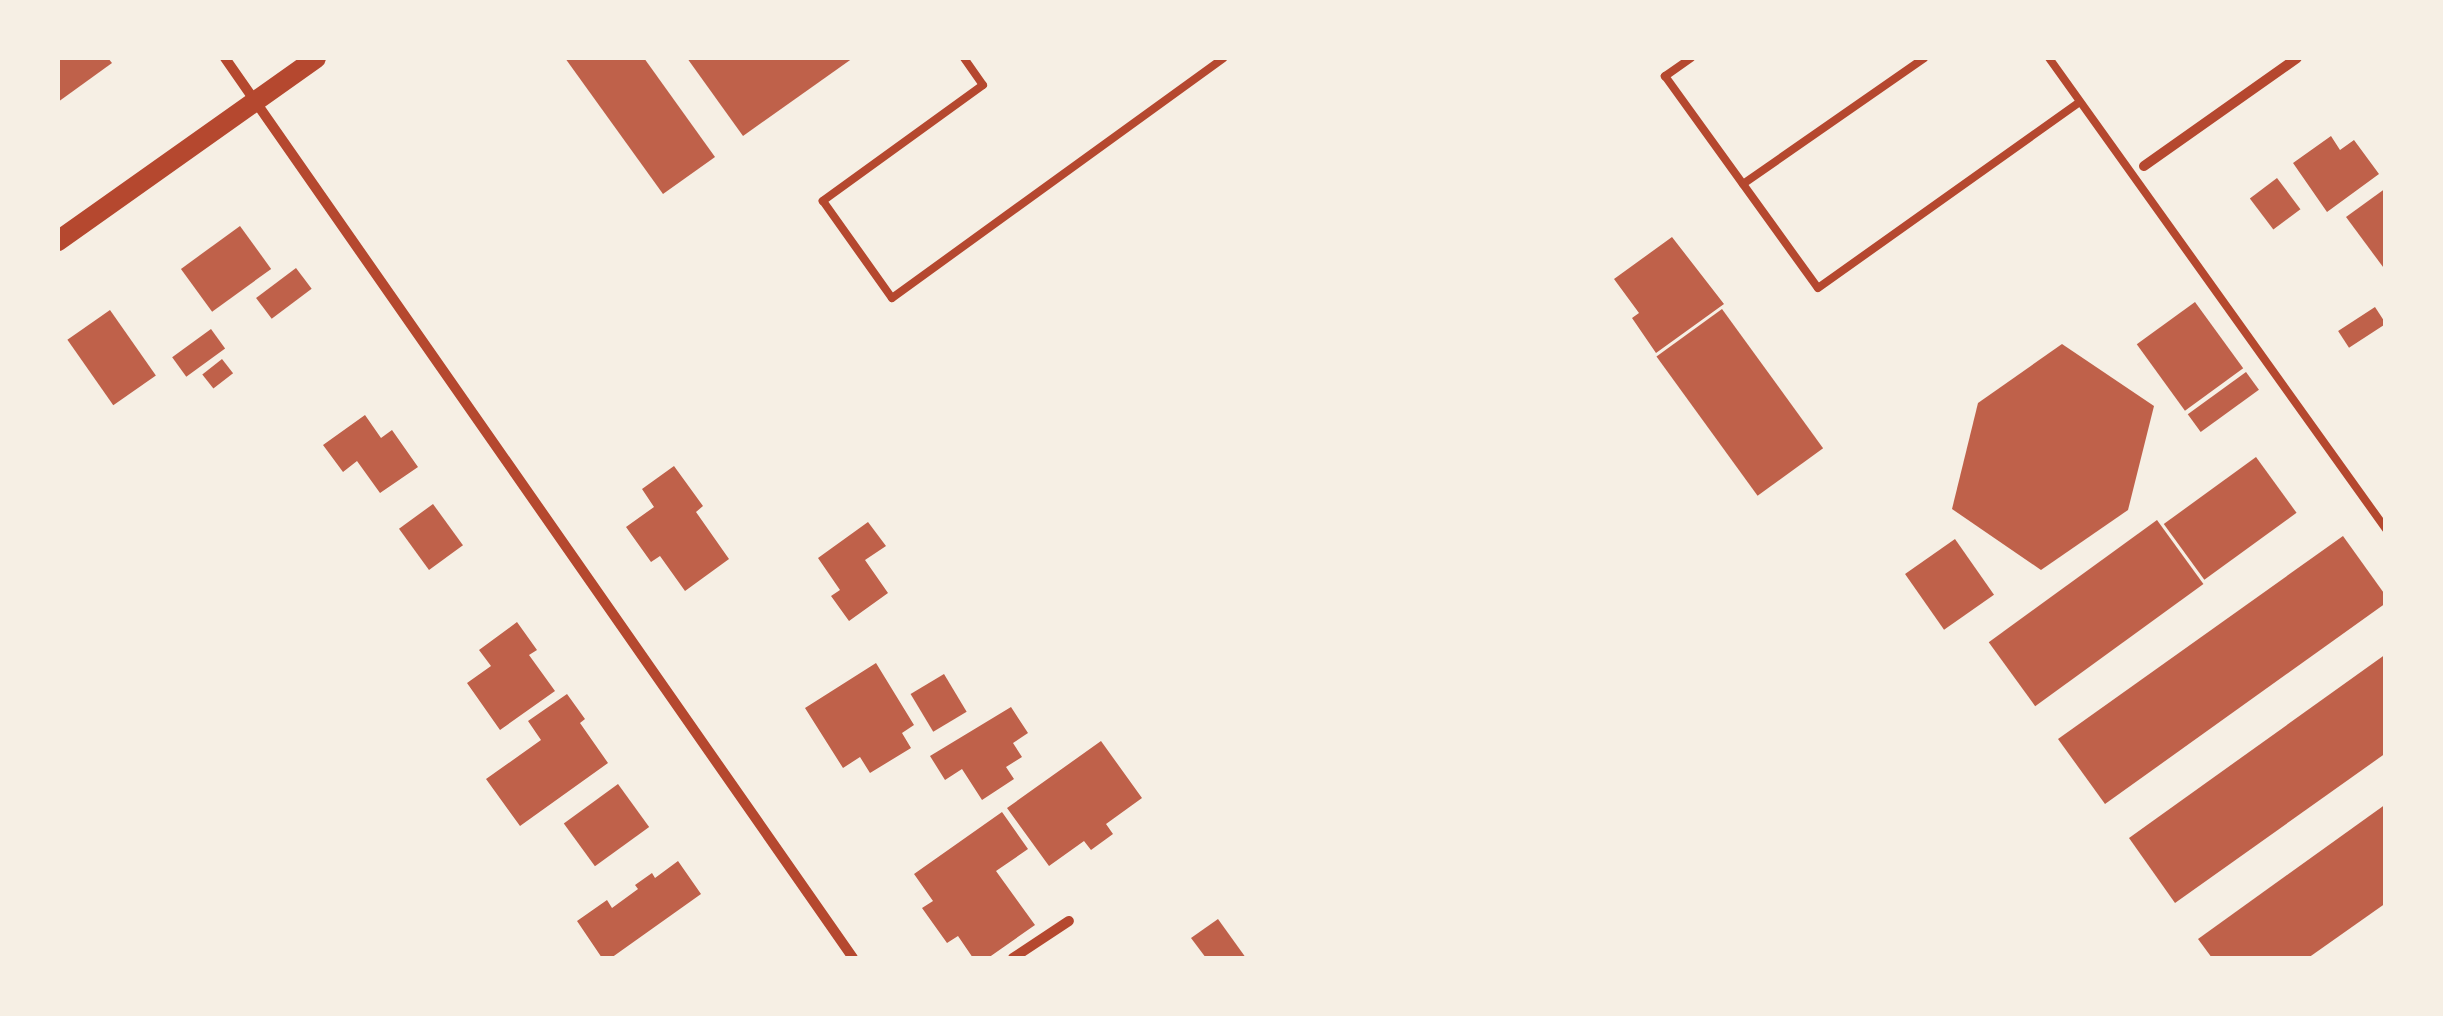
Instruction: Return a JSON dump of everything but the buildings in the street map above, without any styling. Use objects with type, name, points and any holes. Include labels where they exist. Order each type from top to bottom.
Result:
[{"type":"main road","points":[[58,241],[316,58]]},
{"type":"street","points":[[226,58],[854,958]]},
{"type":"street","points":[[2144,166],[2297,58]]},
{"type":"street","points":[[1013,958],[1069,920]]},
{"type":"lane","points":[[964,58],[984,85],[824,201],[892,298],[1223,58]]},
{"type":"lane","points":[[1690,58],[1665,76],[1818,288],[2080,102]]},
{"type":"lane","points":[[1743,184],[1924,58]]},
{"type":"lane","points":[[2049,58],[2386,529]]}]
